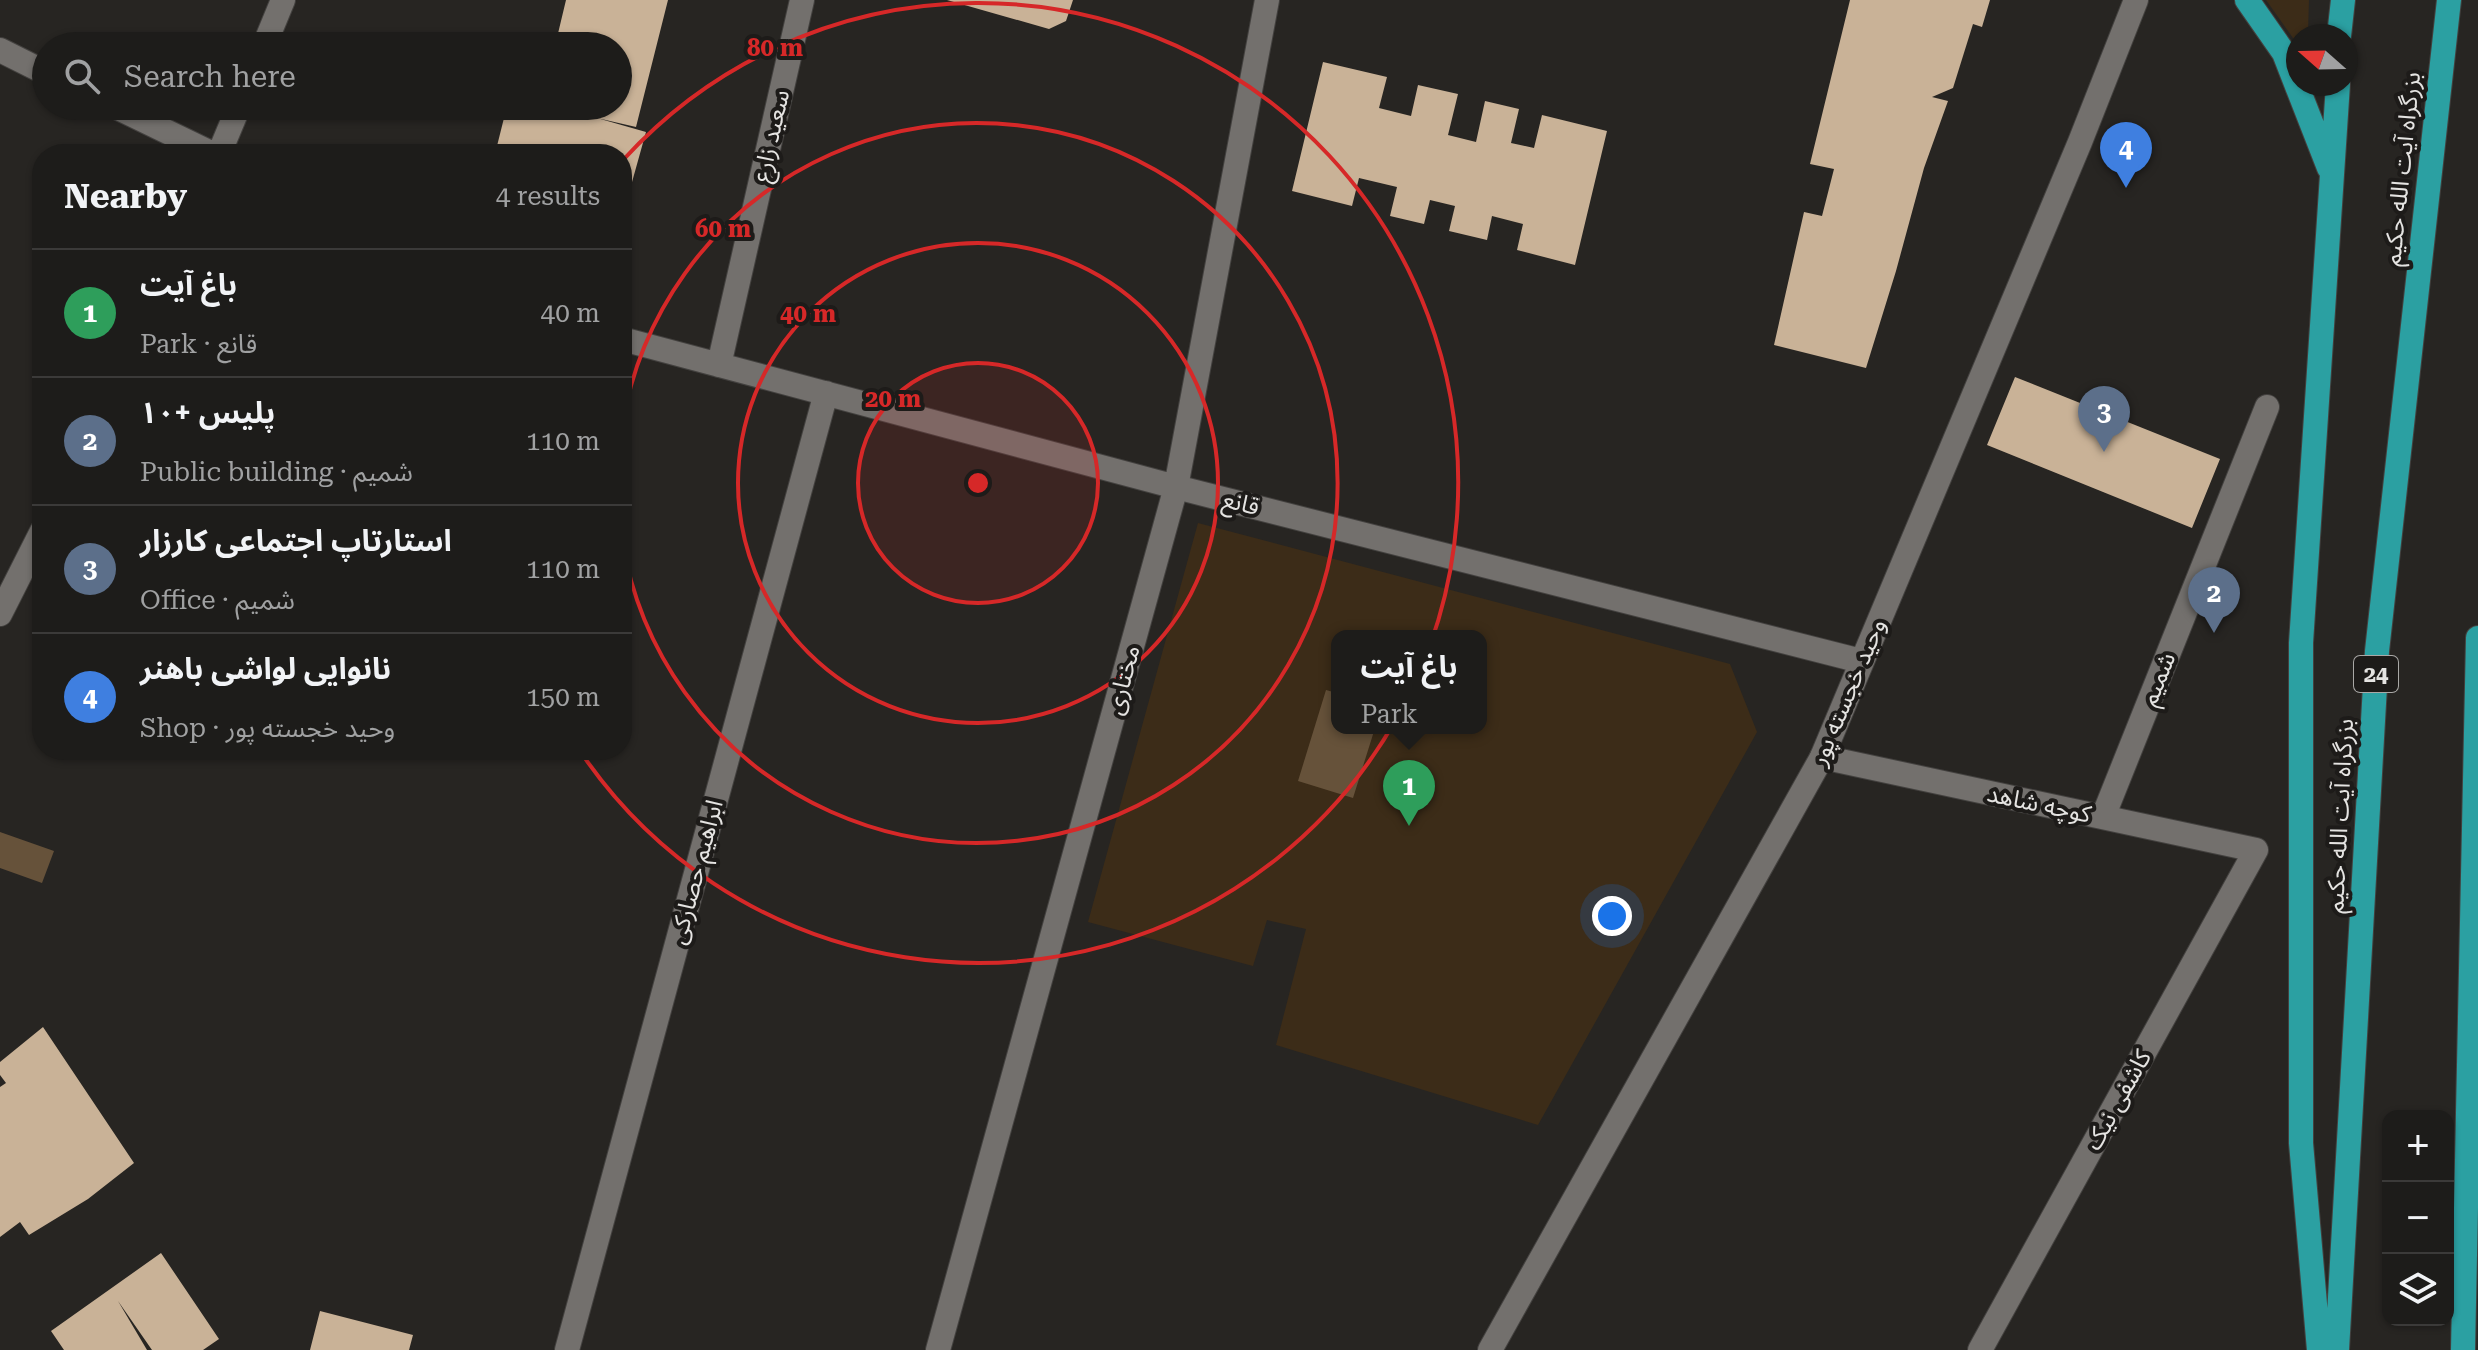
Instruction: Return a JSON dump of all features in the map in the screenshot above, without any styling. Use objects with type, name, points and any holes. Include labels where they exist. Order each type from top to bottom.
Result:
[{"type":"highway","points":[[2247,0],[2284,53],[2332,178]]},
{"type":"highway","points":[[2340,24],[2343,0]]},
{"type":"highway","name":"بزرگراه آیت الله حکیم","points":[[2337,1350],[2377,651],[2449,0]]},
{"type":"highway","points":[[2319,1350],[2301,1143],[2301,643],[2337,96]]},
{"type":"highway","points":[[2463,1350],[2478,638]]},
{"type":"street","points":[[270,32],[283,0]]},
{"type":"street","name":"سعید زارع","points":[[719,365],[802,0]]},
{"type":"street","name":"مختاری","points":[[938,1350],[1176,487],[1267,0]]},
{"type":"street","name":"وحید خجسته پور","points":[[1490,1350],[1822,757],[2080,142],[2136,0]]},
{"type":"street","points":[[0,50],[32,66]]},
{"type":"street","points":[[143,120],[192,144]]},
{"type":"street","points":[[223,144],[233,120]]},
{"type":"street","name":"قانع","points":[[632,342],[1176,487],[1861,661]]},
{"type":"street","name":"ابراهیم حصارکی","points":[[567,1350],[826,393]]},
{"type":"street","name":"شمیم","points":[[2103,817],[2267,407]]},
{"type":"street","points":[[0,614],[32,551]]},
{"type":"street","name":"کوچه شاهد","points":[[1822,757],[2256,850]]},
{"type":"street","name":"کاشفی نیک","points":[[1980,1350],[2256,850]]},
{"type":"shaded area","points":[[2266,0],[2309,0],[2308,24],[2286,24],[2286,28]]},
{"type":"shaded area","points":[[1198,523],[1730,664],[1757,732],[1538,1125],[1276,1045],[1306,929],[1267,920],[1253,966],[1088,922]]},
{"type":"shaded area","points":[[1326,690],[1331,691],[1331,734],[1373,734],[1353,798],[1298,781]]},
{"type":"shaded area","points":[[0,832],[54,851],[42,883],[0,868]]},
{"type":"building","points":[[566,0],[668,0],[636,127],[606,120],[632,120],[632,32],[558,32]]},
{"type":"building","points":[[947,0],[1073,0],[1066,21],[1049,29]]},
{"type":"building","points":[[1850,0],[1990,0],[1982,27],[1973,24],[1953,88],[1932,97],[1948,101],[1924,168],[1866,368],[1774,345],[1804,212],[1822,216],[1834,169],[1810,164]]},
{"type":"building","points":[[1323,62],[1387,77],[1379,108],[1411,116],[1418,85],[1458,94],[1448,135],[1476,142],[1485,101],[1519,109],[1511,143],[1534,148],[1542,115],[1607,131],[1575,265],[1517,250],[1523,224],[1492,216],[1487,240],[1449,231],[1455,206],[1430,200],[1424,224],[1390,216],[1397,187],[1359,178],[1352,206],[1292,191]]},
{"type":"building","points":[[504,120],[604,120],[646,132],[632,182],[632,144],[498,144]]},
{"type":"building","points":[[2015,377],[2220,459],[2192,528],[1987,445]]},
{"type":"building","points":[[43,1027],[134,1163],[88,1199],[29,1235],[20,1222],[0,1237],[0,1087],[6,1083],[0,1075],[0,1062]]},
{"type":"building","points":[[161,1253],[219,1339],[203,1350],[152,1350],[118,1301],[147,1350],[64,1350],[51,1331]]},
{"type":"building","points":[[320,1311],[413,1335],[409,1350],[310,1350]]},
{"type":"place","name":"نانوایی لواشی باهنر","points":[[2126,188]]},
{"type":"place","name":"استارتاپ اجتماعی کارزار","points":[[2104,452]]},
{"type":"place","name":"پلیس +۱۰","points":[[2214,633]]},
{"type":"place","name":"باغ آیت","points":[[1409,826]]}]
